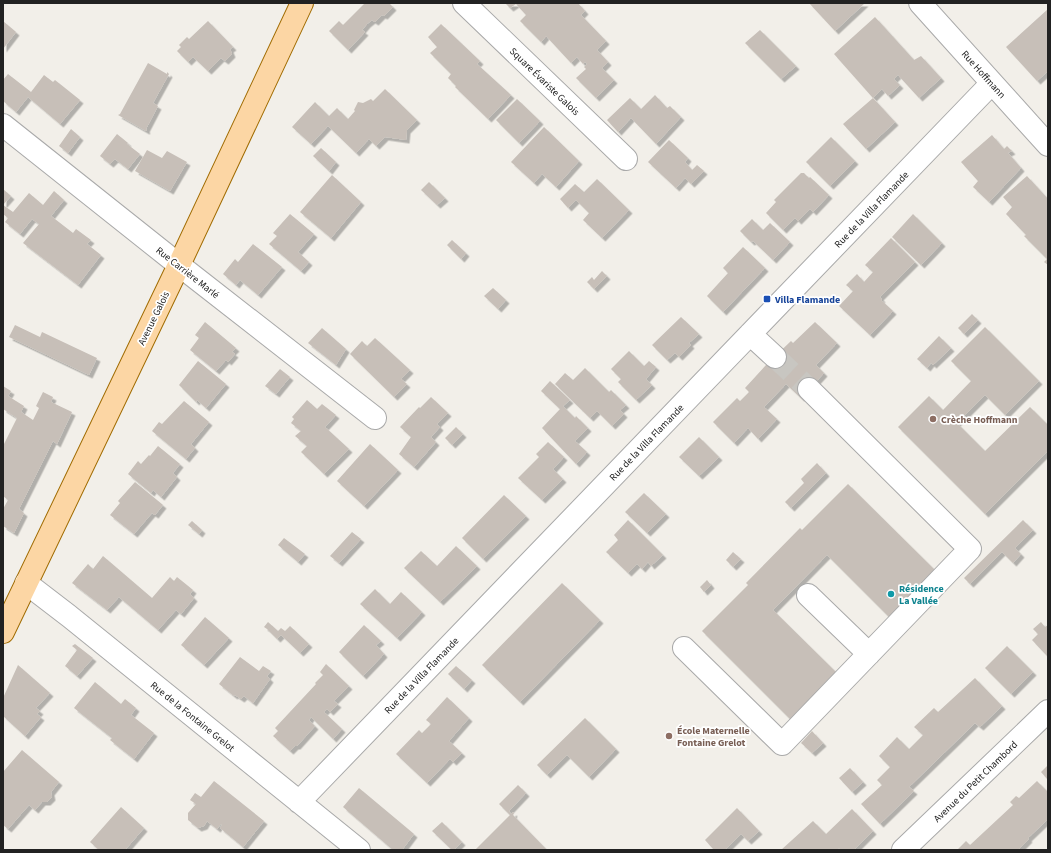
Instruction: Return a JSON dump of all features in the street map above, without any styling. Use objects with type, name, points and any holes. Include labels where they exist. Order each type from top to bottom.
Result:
[{"type":"main road","name":"Avenue Galois","points":[[3,632],[179,265],[302,3]]},
{"type":"street","name":"Square Évariste Galois","points":[[464,3],[626,159]]},
{"type":"street","name":"Rue Hoffmann","points":[[920,3],[1048,145]]},
{"type":"street","name":"Rue de la Villa Flamande","points":[[299,802],[992,83]]},
{"type":"street","name":"Rue Carrière Marlé","points":[[3,125],[375,418]]},
{"type":"street","points":[[750,334],[775,357]]},
{"type":"street","points":[[684,648],[782,744],[970,549],[809,389]]},
{"type":"street","name":"Rue de la Fontaine Grelot","points":[[26,583],[76,621],[359,850]]},
{"type":"street","points":[[808,595],[869,654]]},
{"type":"street","name":"Avenue du Petit Chambord","points":[[903,850],[1048,711]]},
{"type":"building","points":[[365,3],[389,3],[393,7],[375,22],[372,20],[367,24],[362,30],[365,32],[348,50],[329,31],[339,21],[343,25]]},
{"type":"building","points":[[505,3],[578,3],[585,11],[581,15],[606,41],[597,50],[608,62],[602,68],[614,80],[596,98],[576,78],[586,69],[584,67],[587,64],[585,62],[583,64],[577,57],[571,63],[546,36],[541,42],[520,21],[526,15],[516,4],[510,8]]},
{"type":"building","points":[[809,3],[865,3],[835,31]]},
{"type":"building","points":[[1048,9],[1048,71],[1037,81],[1006,47]]},
{"type":"building","points":[[875,17],[914,60],[921,56],[941,78],[919,98],[898,75],[894,79],[900,85],[888,96],[882,89],[873,98],[834,54]]},
{"type":"building","points":[[3,21],[16,32],[3,49]]},
{"type":"building","points":[[208,21],[233,47],[230,49],[232,54],[225,61],[221,58],[208,71],[193,57],[188,62],[177,51],[181,47],[179,45],[187,37],[189,39]]},
{"type":"building","points":[[441,24],[480,61],[477,64],[511,95],[488,119],[455,87],[456,86],[448,78],[451,74],[430,53],[437,47],[428,37]]},
{"type":"building","points":[[760,30],[796,66],[781,79],[745,43]]},
{"type":"building","points":[[148,63],[169,74],[153,103],[158,106],[146,131],[118,115],[120,114]]},
{"type":"building","points":[[8,74],[31,92],[44,75],[53,82],[55,80],[80,100],[60,124],[28,97],[16,112],[3,101],[3,80]]},
{"type":"building","points":[[385,89],[417,120],[407,130],[406,140],[385,137],[376,146],[369,139],[356,153],[328,126],[311,144],[292,127],[315,102],[329,116],[337,108],[348,119],[355,111],[354,110],[358,102],[363,103],[371,99],[373,101]]},
{"type":"building","points":[[655,95],[667,108],[670,106],[681,117],[656,144],[631,118],[618,132],[607,120],[630,98],[641,109]]},
{"type":"building","points":[[873,98],[895,122],[866,149],[843,124]]},
{"type":"building","points":[[517,99],[540,121],[519,143],[496,120]]},
{"type":"building","points":[[544,127],[579,161],[556,187],[542,174],[534,183],[511,162]]},
{"type":"building","points":[[71,129],[80,137],[68,153],[59,146]]},
{"type":"building","points":[[117,134],[140,154],[128,169],[115,159],[110,164],[100,156]]},
{"type":"building","points":[[992,135],[1004,149],[1007,146],[1012,151],[1008,153],[1021,168],[989,202],[973,187],[978,181],[961,162]]},
{"type":"building","points":[[831,137],[855,161],[830,186],[806,162]]},
{"type":"building","points":[[669,140],[688,158],[685,162],[692,170],[697,165],[704,171],[691,184],[685,178],[676,188],[648,162]]},
{"type":"building","points":[[321,148],[336,162],[329,171],[313,156]]},
{"type":"building","points":[[147,150],[162,158],[167,151],[187,162],[170,191],[135,171]]},
{"type":"building","points":[[801,173],[804,173],[809,178],[810,177],[829,195],[813,212],[810,209],[798,221],[795,218],[783,230],[766,213],[776,202],[774,200]]},
{"type":"building","points":[[332,175],[361,202],[331,238],[300,212]]},
{"type":"building","points":[[1027,176],[1048,199],[1048,265],[1044,262],[1047,259],[1024,236],[1026,235],[1006,214],[1012,207],[1003,197]]},
{"type":"building","points":[[597,179],[629,210],[602,238],[583,220],[589,213],[576,200],[568,208],[560,199],[575,184],[584,192]]},
{"type":"building","points":[[429,182],[445,198],[437,205],[421,190]]},
{"type":"building","points":[[3,189],[11,196],[3,205]]},
{"type":"building","points":[[54,191],[64,200],[51,216],[73,233],[76,229],[91,240],[87,244],[101,255],[78,285],[23,243],[39,224],[32,219],[20,234],[5,222],[8,218],[3,214],[3,205],[13,212],[29,193],[43,205]]},
{"type":"building","points":[[290,214],[314,234],[298,252],[309,262],[301,271],[269,244],[277,236],[273,233]]},
{"type":"building","points":[[913,214],[942,243],[921,265],[892,237]]},
{"type":"building","points":[[752,219],[763,230],[770,223],[790,242],[773,260],[740,231]]},
{"type":"building","points":[[891,238],[915,262],[880,297],[882,299],[881,300],[893,311],[870,335],[839,306],[853,291],[846,285],[857,274],[864,282],[873,272],[865,265]]},
{"type":"building","points":[[452,240],[466,253],[461,259],[447,245]]},
{"type":"building","points":[[253,244],[282,267],[258,295],[240,280],[236,285],[223,274],[235,259],[238,262]]},
{"type":"building","points":[[743,247],[765,268],[723,312],[707,296],[728,273],[723,268]]},
{"type":"building","points":[[602,271],[607,276],[594,289],[587,282],[592,277],[594,280]]},
{"type":"building","points":[[493,288],[506,300],[498,309],[484,296]]},
{"type":"building","points":[[972,314],[978,320],[964,334],[958,328]]},
{"type":"building","points":[[681,317],[699,334],[689,343],[691,345],[679,357],[675,353],[667,360],[652,345]]},
{"type":"building","points":[[205,322],[236,348],[232,352],[235,354],[228,362],[226,360],[216,371],[190,350],[199,338],[195,335]]},
{"type":"building","points":[[815,322],[837,343],[816,365],[824,373],[801,398],[786,384],[764,407],[777,419],[758,439],[748,428],[734,443],[713,422],[737,398],[740,401],[749,392],[745,388],[766,365],[791,341],[793,343]]},
{"type":"building","points":[[15,325],[40,337],[42,332],[97,358],[89,375],[9,337]]},
{"type":"building","name":"Crèche Hoffmann","points":[[985,327],[1039,381],[1005,415],[985,395],[957,423],[985,451],[1030,407],[1048,425],[1048,451],[985,514],[898,427],[929,396],[943,410],[971,381],[951,361]]},
{"type":"building","points":[[322,328],[346,349],[336,365],[308,343]]},
{"type":"building","points":[[939,336],[951,348],[933,365],[931,363],[927,368],[917,359]]},
{"type":"building","points":[[375,338],[410,370],[401,379],[407,384],[394,397],[350,354],[362,341],[367,346]]},
{"type":"building","points":[[629,351],[644,366],[649,361],[656,367],[646,379],[652,385],[636,400],[618,382],[621,379],[611,369]]},
{"type":"building","points":[[198,361],[226,384],[206,408],[197,400],[196,402],[179,385]]},
{"type":"building","points":[[585,368],[609,392],[611,390],[626,405],[620,410],[624,414],[612,426],[597,411],[590,418],[555,384],[565,373],[573,380]]},
{"type":"building","points":[[280,369],[290,377],[276,394],[265,386]]},
{"type":"building","points":[[550,381],[570,400],[563,406],[588,428],[575,441],[587,452],[576,464],[542,428],[560,409],[541,391]]},
{"type":"building","points":[[3,386],[11,391],[8,396],[24,406],[21,412],[33,420],[39,408],[36,406],[43,392],[53,397],[51,402],[72,412],[57,444],[53,441],[19,509],[24,513],[14,533],[3,526],[3,509],[8,500],[3,496],[3,446],[17,418],[3,409]]},
{"type":"building","points":[[431,397],[448,413],[437,424],[440,427],[431,437],[436,442],[414,467],[399,454],[411,437],[400,427]]},
{"type":"building","points":[[307,400],[317,409],[322,404],[336,415],[325,427],[349,449],[324,474],[301,452],[307,446],[295,436],[301,431],[291,423],[294,419],[292,417]]},
{"type":"building","points":[[184,401],[209,422],[191,444],[195,448],[186,459],[152,431],[159,422],[162,424]]},
{"type":"building","points":[[456,427],[463,434],[452,445],[445,438]]},
{"type":"building","points":[[699,437],[719,457],[699,476],[679,457]]},
{"type":"building","points":[[548,442],[564,457],[553,469],[563,479],[542,500],[518,478],[539,457],[536,454]]},
{"type":"building","points":[[370,444],[398,470],[364,506],[337,481]]},
{"type":"building","points":[[158,446],[180,464],[173,473],[177,477],[161,497],[153,490],[151,493],[128,474],[138,461],[141,464]]},
{"type":"building","points":[[817,463],[826,473],[791,508],[785,502],[804,483],[801,479]]},
{"type":"building","points":[[135,482],[163,505],[155,515],[152,513],[134,534],[110,515],[120,503],[118,501]]},
{"type":"building","name":"Résidence La Vallée","points":[[848,484],[938,573],[891,619],[827,555],[773,610],[837,673],[791,720],[702,631],[748,585],[746,583],[800,528],[802,530]]},
{"type":"building","points":[[644,493],[666,514],[647,533],[625,512]]},
{"type":"building","points":[[504,495],[526,516],[483,559],[462,538]]},
{"type":"building","points":[[628,520],[663,555],[651,566],[648,562],[642,569],[637,564],[628,573],[606,552],[618,540],[614,535]]},
{"type":"building","points":[[1023,520],[1033,530],[1015,548],[1021,554],[1013,563],[1002,552],[970,584],[964,578]]},
{"type":"building","points":[[192,521],[202,530],[199,534],[188,525]]},
{"type":"building","points":[[352,532],[361,539],[339,563],[330,556]]},
{"type":"building","points":[[284,538],[305,554],[298,562],[278,545]]},
{"type":"building","points":[[456,546],[477,566],[440,602],[404,568],[421,551],[437,566]]},
{"type":"building","points":[[733,552],[741,559],[733,567],[726,560]]},
{"type":"building","points":[[103,556],[152,598],[170,577],[174,581],[177,577],[193,590],[190,594],[194,598],[181,614],[176,610],[158,630],[119,597],[107,610],[72,583],[88,564],[93,569]]},
{"type":"building","points":[[707,580],[711,585],[704,592],[700,587]]},
{"type":"building","points":[[562,583],[600,620],[520,702],[482,665]]},
{"type":"building","points":[[375,589],[390,604],[401,592],[422,612],[397,638],[360,604]]},
{"type":"building","points":[[205,617],[229,638],[204,665],[181,645]]},
{"type":"building","points":[[268,622],[278,631],[281,628],[285,631],[290,626],[309,644],[300,653],[281,635],[277,639],[264,627]]},
{"type":"building","points":[[1041,622],[1045,627],[1048,625],[1048,657],[1032,640],[1038,634],[1033,629]]},
{"type":"building","points":[[364,625],[381,641],[376,645],[384,654],[363,676],[339,652]]},
{"type":"building","points":[[75,644],[93,658],[77,676],[65,666],[77,650],[72,646]]},
{"type":"building","points":[[1007,646],[1033,672],[1011,694],[985,668]]},
{"type":"building","points":[[240,657],[259,671],[263,666],[271,671],[267,676],[270,679],[253,703],[244,696],[241,699],[235,695],[234,696],[219,684]]},
{"type":"building","points":[[326,664],[349,686],[334,701],[338,704],[330,712],[327,709],[324,712],[342,729],[333,739],[311,717],[309,720],[315,726],[297,746],[290,751],[273,736],[278,731],[275,728],[316,684],[315,683],[323,675],[320,672]]},
{"type":"building","points":[[18,665],[50,693],[36,708],[40,711],[37,714],[41,717],[25,736],[3,716],[3,698]]},
{"type":"building","points":[[456,666],[472,680],[464,689],[448,674]]},
{"type":"building","points":[[975,678],[1002,706],[980,727],[975,723],[909,787],[914,791],[880,824],[861,804],[882,785],[877,780],[890,767],[879,756],[897,737],[909,749],[923,735],[914,727],[934,708],[938,712]]},
{"type":"building","points":[[95,682],[121,704],[125,699],[136,708],[131,715],[154,733],[134,759],[110,740],[112,738],[74,708]]},
{"type":"building","points":[[447,697],[469,718],[449,741],[462,753],[453,762],[450,759],[427,783],[396,754],[419,730],[422,733],[431,724],[426,720]]},
{"type":"building","points":[[585,718],[616,749],[589,777],[567,755],[547,775],[537,765]]},
{"type":"building","points":[[812,731],[823,743],[812,753],[801,743]]},
{"type":"building","points":[[22,750],[59,782],[51,792],[52,797],[47,802],[42,802],[35,810],[29,805],[8,829],[3,825],[3,772]]},
{"type":"building","points":[[1048,765],[1048,780],[1041,772]]},
{"type":"building","points":[[850,768],[863,782],[852,792],[839,778]]},
{"type":"building","points":[[214,781],[264,821],[243,847],[220,828],[222,825],[221,824],[217,829],[207,821],[204,826],[198,828],[188,820],[188,813],[196,804],[190,800],[195,793],[201,797]]},
{"type":"building","points":[[1037,781],[1048,792],[1048,819],[1018,850],[957,850],[966,841],[970,845],[1013,805],[1010,802],[1016,796],[1019,798]]},
{"type":"building","points":[[518,785],[526,793],[509,811],[511,814],[513,812],[514,813],[513,815],[547,850],[475,850],[510,815],[499,804]]},
{"type":"building","points":[[359,788],[414,834],[402,850],[393,850],[343,807]]},
{"type":"building","points":[[121,807],[144,828],[125,850],[99,850],[90,842]]},
{"type":"building","points":[[737,808],[759,831],[748,841],[741,834],[725,850],[714,850],[705,840]]},
{"type":"building","points":[[852,809],[873,831],[854,850],[841,850],[839,848],[837,850],[781,850],[813,821],[826,834]]},
{"type":"building","points":[[442,822],[462,842],[454,850],[452,850],[432,831]]},
{"type":"tunnel","points":[[775,357],[809,389]]},
{"type":"place","name":"Villa Flamande","points":[[767,299]]},
{"type":"place","name":"Crèche Hoffmann","points":[[933,419]]},
{"type":"place","name":"Résidence La Vallée","points":[[891,594]]},
{"type":"place","name":"École Maternelle Fontaine Grelot","points":[[669,736]]}]
